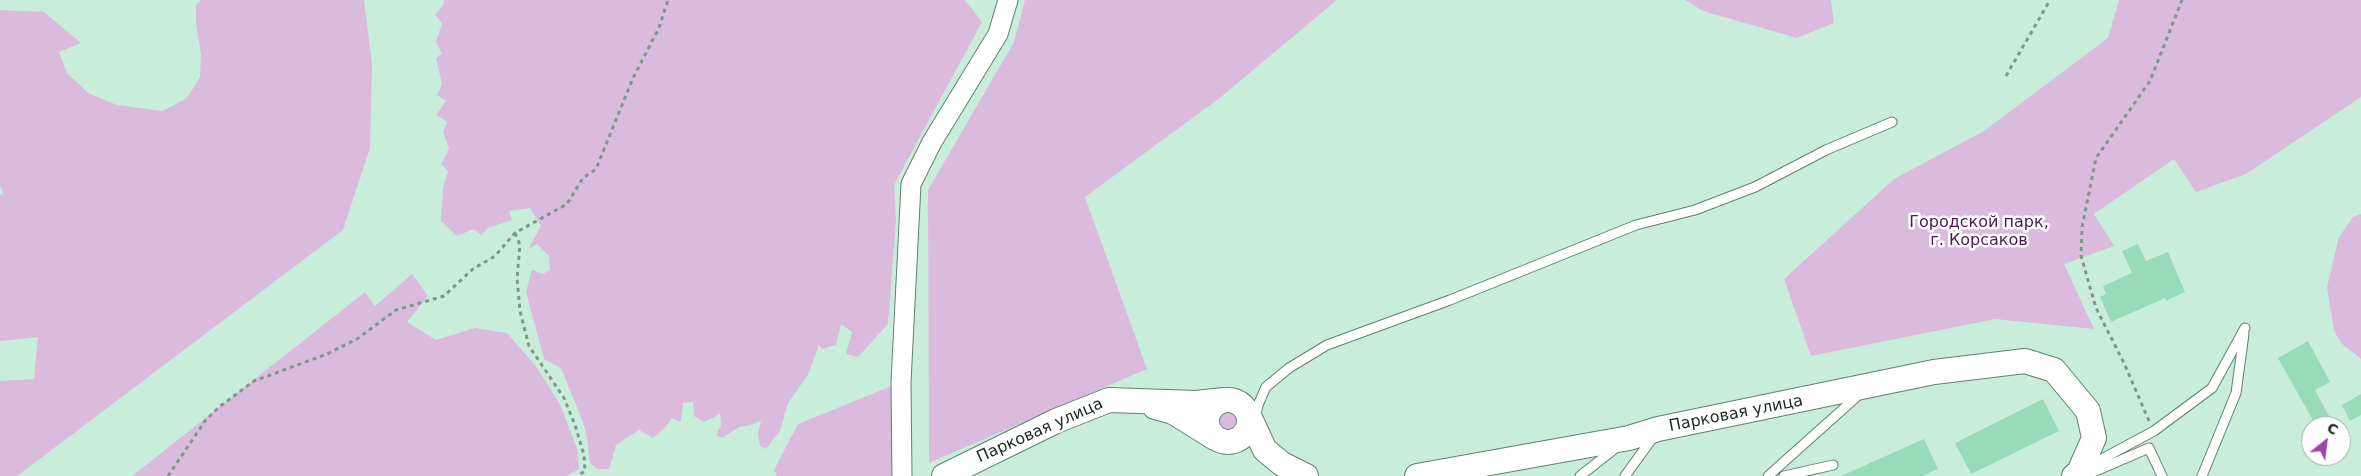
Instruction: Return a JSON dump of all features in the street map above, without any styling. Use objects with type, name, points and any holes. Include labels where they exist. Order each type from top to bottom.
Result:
[{"type":"street","points":[[902,476],[901,382],[911,184],[932,142],[998,34],[1008,0]]},
{"type":"street","name":"Парковая улица","points":[[1417,476],[1629,438],[1658,430],[1867,388],[1934,372],[2025,361],[2054,370],[2088,411],[2094,438],[2079,475]]},
{"type":"street","name":"Парковая улица","points":[[944,476],[1056,421],[1109,400],[1196,403],[1224,400]]},
{"type":"street","name":"Парковая улица","points":[[1109,400],[1160,408],[1173,412],[1264,465],[1301,476]]},
{"type":"street","points":[[1252,423],[1239,439],[1221,440],[1209,430],[1206,421],[1209,411],[1215,404],[1224,400],[1235,400],[1244,406],[1265,450],[1282,464],[1306,476]]},
{"type":"lane","points":[[1252,423],[1266,387],[1289,368],[1327,345],[1450,300],[1636,225],[1695,210],[1755,187],[1826,150],[1892,122]]},
{"type":"lane","points":[[2079,475],[2099,459],[2154,431],[2212,388],[2245,328],[2236,393],[2202,476]]},
{"type":"lane","points":[[1768,476],[1867,388]]},
{"type":"lane","points":[[1625,476],[1658,430]]},
{"type":"lane","points":[[1580,476],[1629,438]]},
{"type":"lane","points":[[2079,475],[2149,448],[2162,476]]},
{"type":"lane","points":[[1784,476],[1833,465]]},
{"type":"path","points":[[168,476],[206,420],[219,407],[254,381],[327,354],[357,339],[396,310],[444,296],[473,269],[495,256],[515,233],[567,204],[583,178],[596,169],[633,78],[659,28],[668,0]]},
{"type":"path","points":[[2006,76],[2050,0]]},
{"type":"path","points":[[2124,363],[2096,308],[2081,256],[2082,227],[2087,192],[2096,158],[2150,81],[2182,0]]},
{"type":"path","points":[[515,233],[520,245],[517,278],[520,311],[529,346],[564,398],[575,425],[584,455],[585,471],[578,475]]},
{"type":"green space","points":[[201,0],[364,0],[372,64],[370,148],[343,230],[17,476],[0,476],[0,381],[34,379],[38,337],[0,341],[0,195],[3,192],[0,186],[0,10],[44,12],[81,43],[59,52],[67,73],[88,93],[117,105],[163,111],[187,98],[200,77],[201,54],[196,24],[196,5]]},
{"type":"green space","points":[[444,0],[965,0],[982,22],[894,185],[896,220],[888,324],[858,357],[846,354],[852,332],[841,324],[836,345],[822,349],[819,345],[808,375],[788,403],[780,431],[766,449],[760,446],[758,434],[761,421],[739,427],[722,438],[716,435],[721,426],[720,414],[704,422],[694,416],[693,402],[683,403],[681,422],[672,418],[664,429],[653,438],[639,430],[616,445],[609,469],[598,469],[590,463],[583,422],[561,368],[544,359],[526,292],[532,270],[543,274],[550,270],[549,256],[537,244],[529,248],[541,226],[530,208],[509,211],[512,220],[488,228],[481,235],[474,229],[457,236],[441,221],[443,188],[448,171],[441,164],[449,149],[443,132],[447,122],[436,115],[446,101],[437,95],[442,84],[436,58],[442,54],[436,42],[442,23],[435,15],[444,4]]},
{"type":"green space","points":[[1025,0],[1337,0],[1221,97],[1085,197],[1147,369],[929,463],[928,190],[1014,42]]},
{"type":"green space","points":[[1685,0],[1831,0],[1834,23],[1797,38],[1703,11]]},
{"type":"green space","name":"Городской парк, г. Корсаков","points":[[2119,0],[2361,0],[2361,97],[2246,174],[2196,192],[2174,159],[2094,214],[2114,246],[2064,264],[2094,329],[1995,319],[1811,356],[1784,279],[1894,179],[1984,131],[2108,38]]},
{"type":"green space","points":[[2361,214],[2361,359],[2342,344],[2334,331],[2327,287],[2339,237],[2353,217]]},
{"type":"green space","points":[[412,274],[428,296],[407,322],[436,340],[475,328],[507,333],[535,365],[560,404],[577,448],[579,469],[567,476],[132,476],[365,292],[375,306]]},
{"type":"green space","points":[[901,382],[896,476],[777,476],[774,470],[798,424]]},
{"type":"green space","points":[[1230,408],[1239,412],[1243,421],[1239,430],[1230,434],[1221,430],[1217,421],[1221,412]]},
{"type":"building","points":[[2138,244],[2146,261],[2168,252],[2185,292],[2166,301],[2165,298],[2111,322],[2100,297],[2106,294],[2103,286],[2132,273],[2122,251]]},
{"type":"building","points":[[2308,341],[2330,382],[2315,390],[2329,416],[2311,416],[2278,358]]},
{"type":"building","points":[[2361,394],[2361,415],[2351,420],[2351,416],[2348,416],[2342,405]]},
{"type":"building","points":[[2043,399],[2059,431],[1971,474],[1955,443]]},
{"type":"building","points":[[1924,439],[1938,469],[1922,476],[1841,476]]}]
